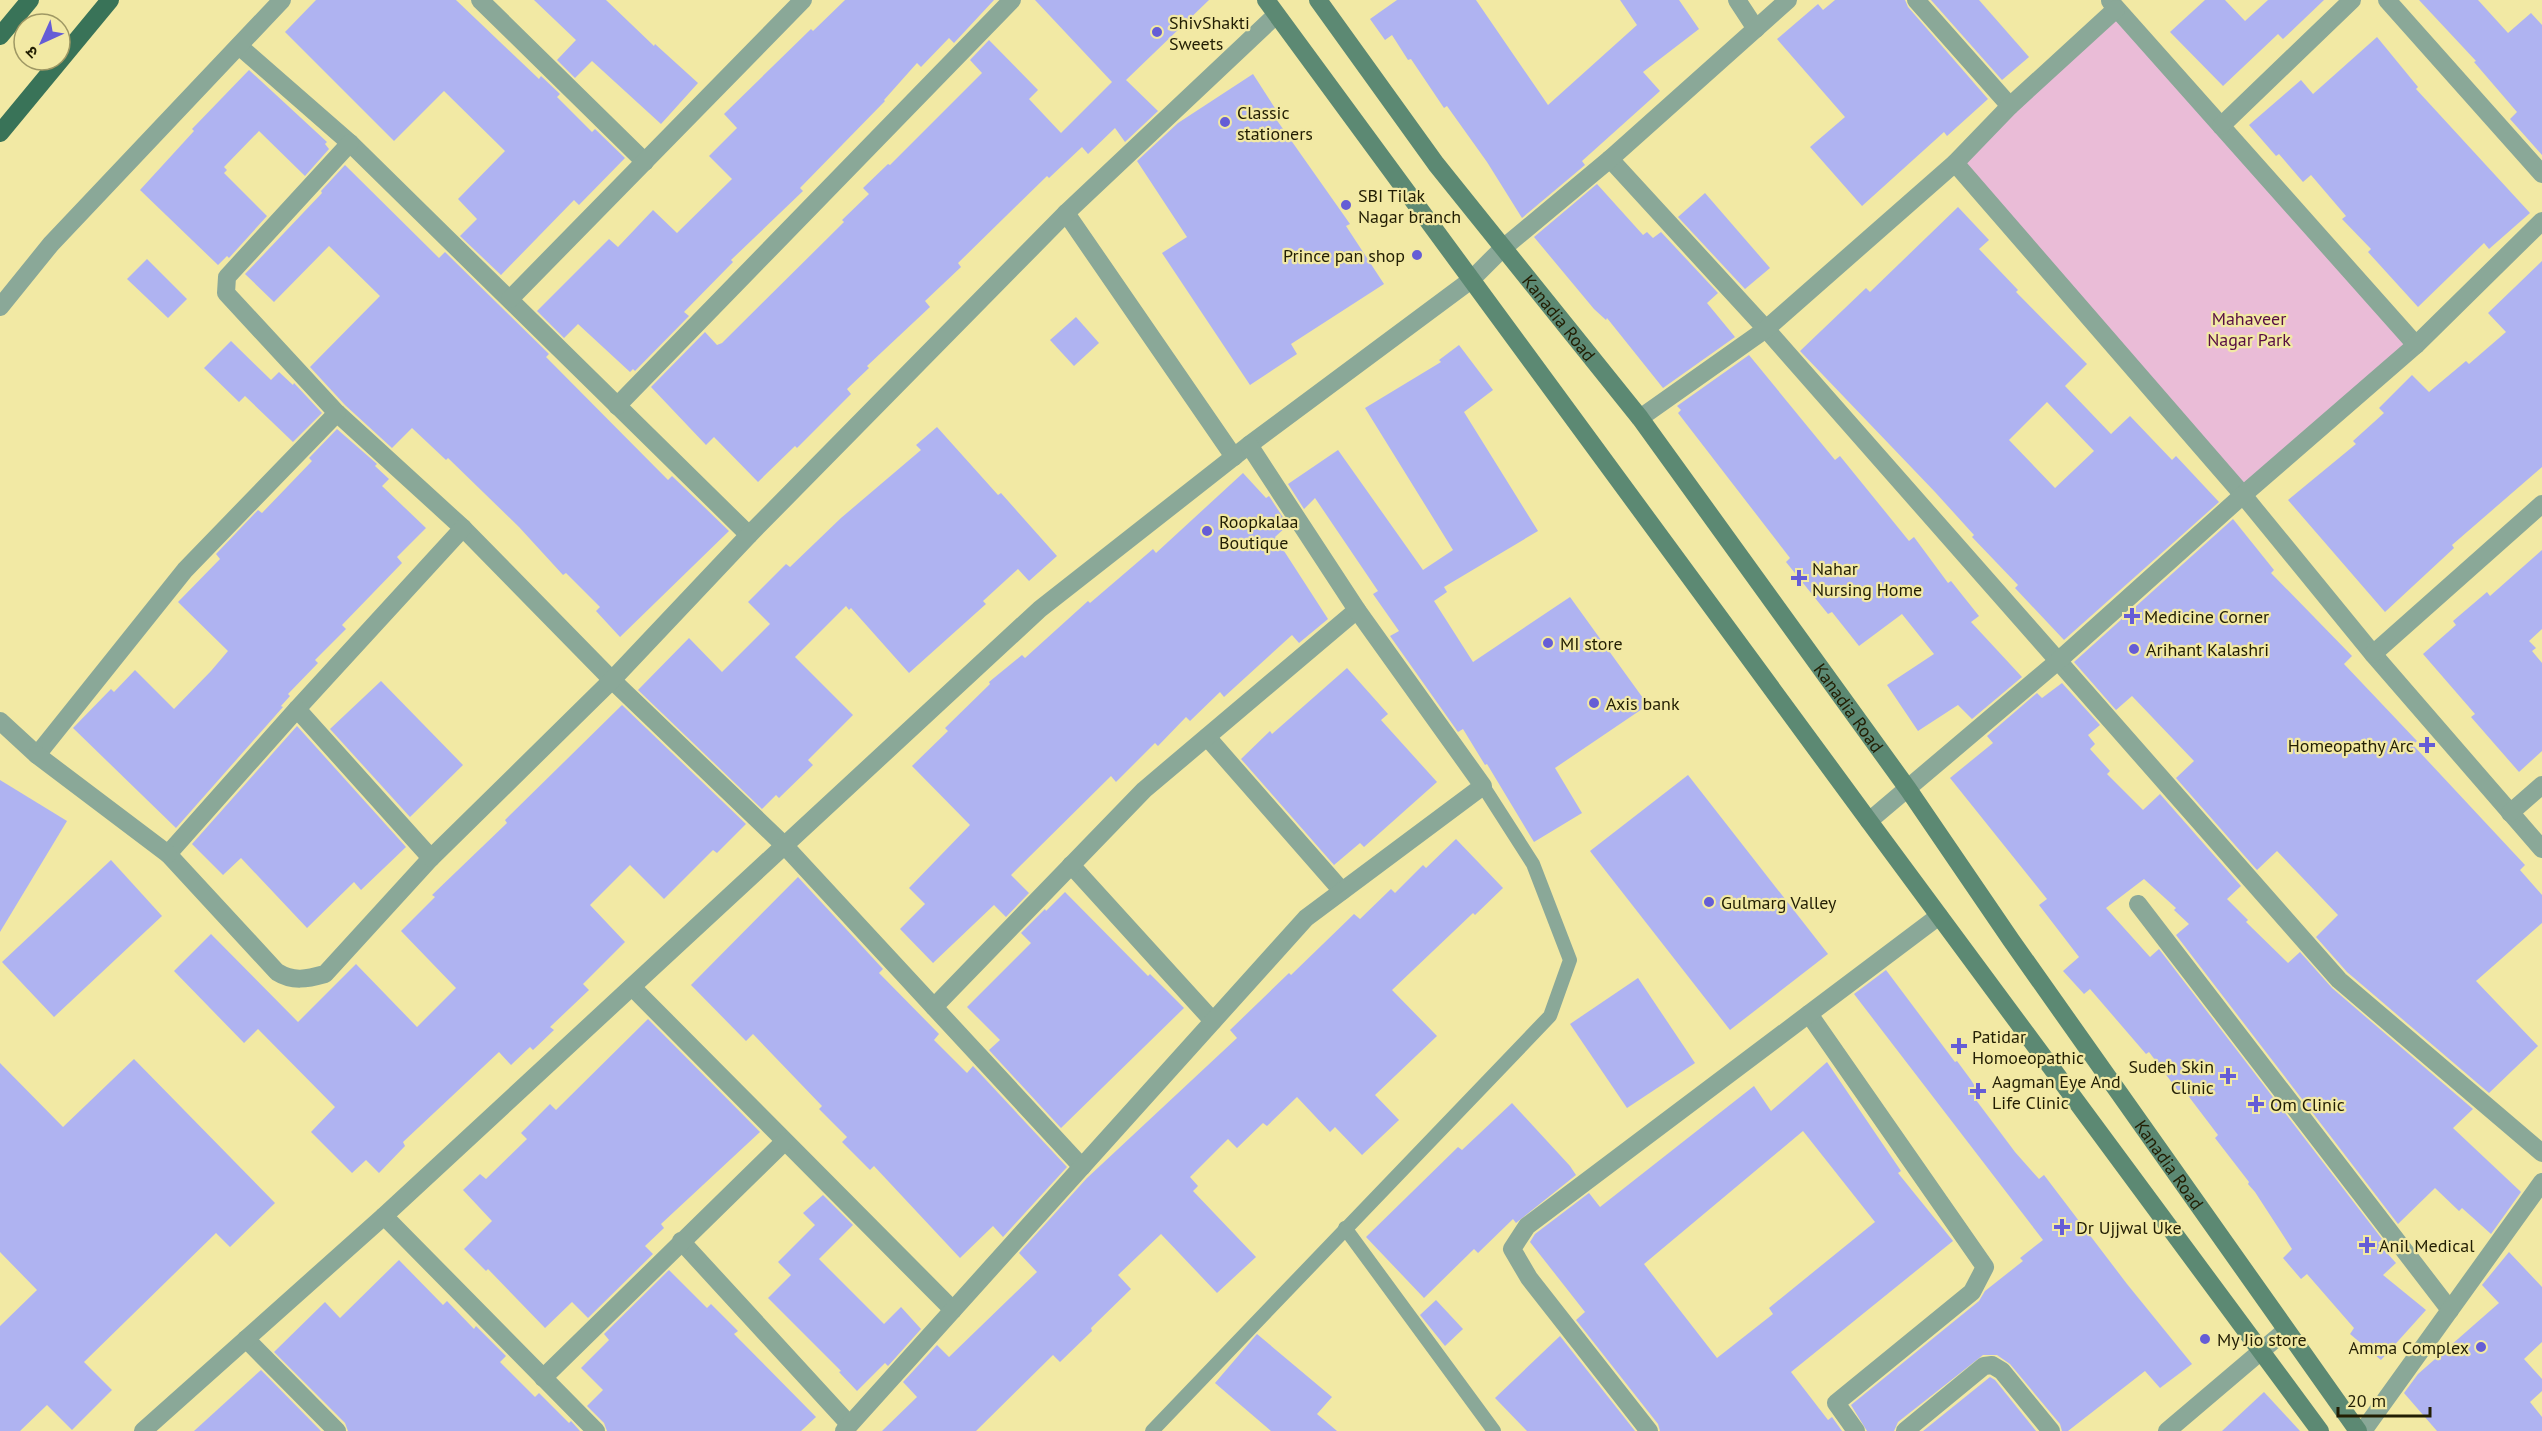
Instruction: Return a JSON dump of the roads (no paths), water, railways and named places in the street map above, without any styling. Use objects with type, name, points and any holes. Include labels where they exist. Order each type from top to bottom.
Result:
[{"type":"main road","points":[[0,36],[30,0]]},
{"type":"main road","points":[[0,133],[110,0]]},
{"type":"main road","name":"Kanadia Road","points":[[1318,0],[1436,164],[1640,418],[1908,789],[2018,950],[2358,1431]]},
{"type":"main road","points":[[1271,8],[2320,1431]]},
{"type":"street","points":[[0,307],[51,244],[282,0]]},
{"type":"street","points":[[480,0],[645,162]]},
{"type":"street","points":[[510,299],[803,0]]},
{"type":"street","points":[[1737,0],[1756,29]]},
{"type":"street","points":[[143,1431],[384,1216],[1040,609],[1234,457],[1471,280],[1502,249],[1610,159],[1788,0]]},
{"type":"street","points":[[1916,0],[2010,106]]},
{"type":"street","points":[[2221,126],[2352,0]]},
{"type":"street","points":[[2387,0],[2542,174]]},
{"type":"street","points":[[617,406],[975,39],[1001,4]]},
{"type":"street","points":[[1640,418],[1766,329],[1955,163],[2112,4],[2416,345]]},
{"type":"street","points":[[0,721],[37,755],[168,854],[277,972],[285,977],[302,980],[325,974],[431,858],[612,680],[749,535],[1271,8]]},
{"type":"street","points":[[239,46],[350,143],[749,535]]},
{"type":"street","points":[[350,143],[227,277],[226,293],[337,413],[463,528],[612,680],[784,845],[1082,1167]]},
{"type":"street","points":[[1610,159],[1766,329],[2339,980],[2542,1153]]},
{"type":"street","points":[[1955,163],[2243,495],[2373,654],[2542,849]]},
{"type":"street","points":[[1066,213],[1234,457]]},
{"type":"street","points":[[1869,821],[2058,661],[2243,495],[2416,345],[2542,221]]},
{"type":"street","points":[[37,755],[185,570],[337,413]]},
{"type":"street","points":[[681,1241],[846,1428],[1306,918],[1484,786],[1357,610],[1250,445]]},
{"type":"street","points":[[2373,654],[2542,504]]},
{"type":"street","points":[[168,854],[463,528]]},
{"type":"street","points":[[934,1007],[1144,790],[1357,610]]},
{"type":"street","points":[[297,709],[431,858]]},
{"type":"street","points":[[1207,737],[1342,891]]},
{"type":"street","points":[[2510,813],[2542,785]]},
{"type":"street","points":[[1071,865],[1213,1021]]},
{"type":"street","points":[[2138,904],[2450,1310]]},
{"type":"street","points":[[1649,1431],[1529,1278],[1512,1249],[1527,1226],[1939,916]]},
{"type":"street","points":[[632,987],[953,1310]]},
{"type":"street","points":[[1809,1014],[1985,1268],[1972,1292],[1836,1403],[1856,1431]]},
{"type":"street","points":[[543,1378],[784,1142]]},
{"type":"street","points":[[2363,1431],[2542,1182]]},
{"type":"street","points":[[384,1216],[596,1431]]},
{"type":"street","points":[[2167,1431],[2263,1352],[2286,1330]]},
{"type":"street","points":[[246,1339],[337,1431]]},
{"type":"street","points":[[1905,1431],[1984,1366],[1992,1365],[2002,1371],[2051,1431]]},
{"type":"lane","points":[[1152,1431],[1550,1016],[1570,960],[1533,864],[1484,786]]},
{"type":"lane","points":[[1345,1228],[1490,1429]]},
{"type":"place","name":"ShivShakti Sweets","points":[[1157,32]]},
{"type":"place","name":"Classic stationers","points":[[1225,122]]},
{"type":"place","name":"SBI Tilak Nagar branch","points":[[1346,205]]},
{"type":"place","name":"Prince pan shop","points":[[1417,255]]},
{"type":"place","name":"Roopkalaa Boutique","points":[[1207,531]]},
{"type":"place","name":"Nahar Nursing Home","points":[[1799,578]]},
{"type":"place","name":"Medicine Corner","points":[[2132,616]]},
{"type":"place","name":"MI store","points":[[1548,643]]},
{"type":"place","name":"Arihant Kalashri","points":[[2134,649]]},
{"type":"place","name":"Axis bank","points":[[1594,703]]},
{"type":"place","name":"Homeopathy Arc","points":[[2427,745]]},
{"type":"place","name":"Gulmarg Valley","points":[[1709,902]]},
{"type":"place","name":"Patidar Homoeopathic","points":[[1959,1046]]},
{"type":"place","name":"Sudeh Skin Clinic","points":[[2228,1076]]},
{"type":"place","name":"Aagman Eye And Life Clinic","points":[[1978,1091]]},
{"type":"place","name":"Om Clinic","points":[[2256,1104]]},
{"type":"place","name":"Dr Ujjwal Uke","points":[[2062,1227]]},
{"type":"place","name":"Anil Medical","points":[[2367,1245]]},
{"type":"place","name":"My Jio store","points":[[2205,1339]]},
{"type":"place","name":"Amma Complex","points":[[2481,1347]]},
{"type":"park label","name":"Mahaveer Nagar Park","points":[[2249,328]]}]
